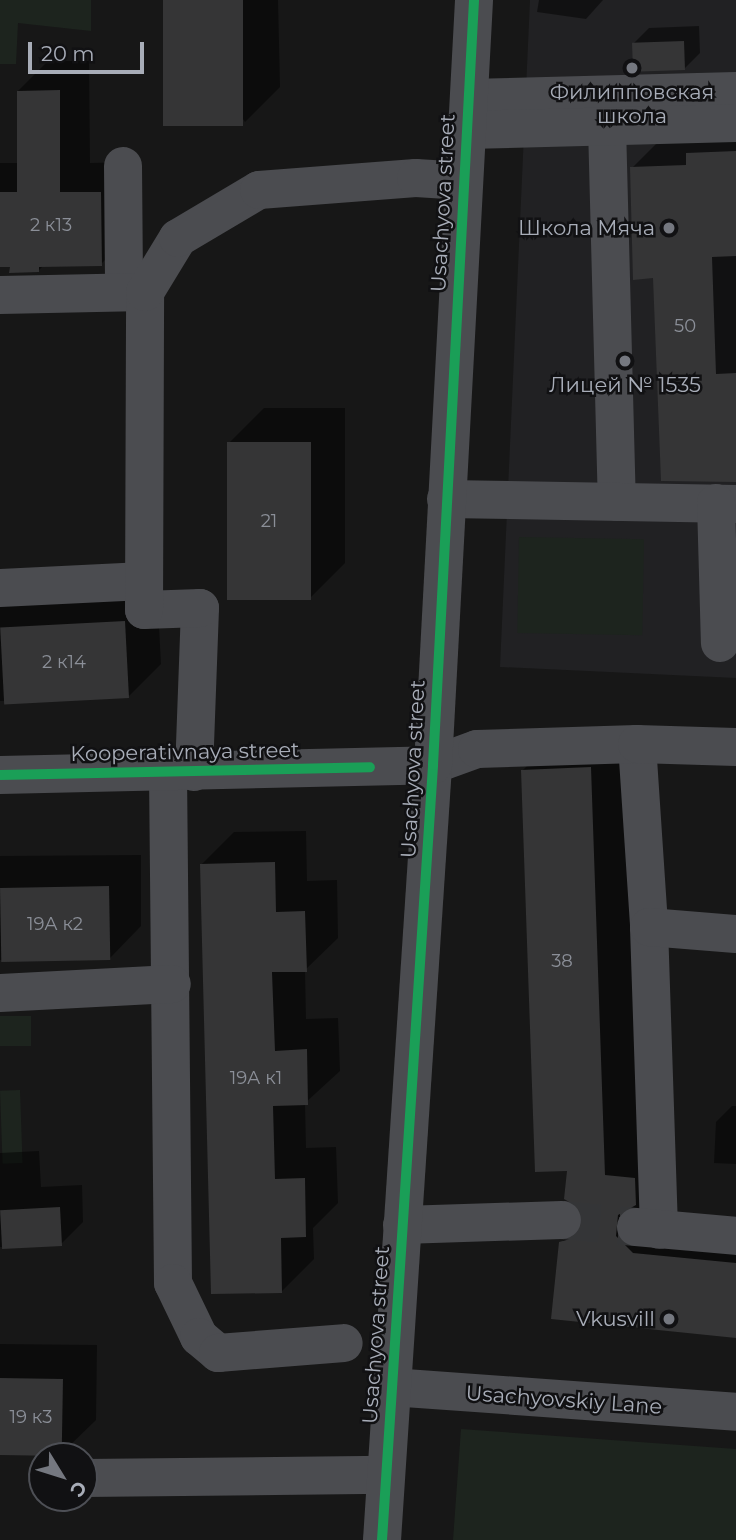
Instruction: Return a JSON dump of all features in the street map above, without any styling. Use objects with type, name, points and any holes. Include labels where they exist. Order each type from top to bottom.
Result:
[{"type":"street","name":"Usachyova street","points":[[382,1540],[433,765],[474,0]]},
{"type":"street","points":[[468,114],[736,91]]},
{"type":"street","points":[[468,114],[607,126],[736,123]]},
{"type":"street","points":[[607,126],[617,502]]},
{"type":"street","points":[[123,166],[134,292],[145,610],[200,608],[181,772],[172,984],[173,1283],[199,1337],[218,1353],[344,1343]]},
{"type":"street","points":[[0,295],[134,292],[178,238],[258,190],[416,178],[464,181]]},
{"type":"street","points":[[446,499],[726,504],[720,643]]},
{"type":"street","points":[[0,589],[144,582]]},
{"type":"street","points":[[637,744],[649,927],[647,1228],[736,1236]]},
{"type":"street","name":"Kooperativnaya street","points":[[0,775],[433,765],[477,749],[637,744],[736,747]]},
{"type":"street","points":[[649,927],[736,934]]},
{"type":"street","points":[[0,993],[172,984]]},
{"type":"street","points":[[402,1225],[562,1220]]},
{"type":"street","name":"Usachyovskiy Lane","points":[[391,1387],[736,1412]]},
{"type":"street","points":[[98,1478],[386,1475]]},
{"type":"shaded area","points":[[0,0],[91,0],[91,31],[18,23],[16,64],[0,64]]},
{"type":"shaded area","name":"Лицей № 1535","points":[[530,0],[736,0],[736,678],[500,667]]},
{"type":"shaded area","points":[[519,537],[644,539],[642,635],[517,633]]},
{"type":"shaded area","points":[[0,1016],[31,1016],[31,1046],[0,1046]]},
{"type":"shaded area","points":[[20,1090],[23,1163],[3,1164],[0,1091]]},
{"type":"shaded area","points":[[461,1429],[736,1449],[736,1540],[453,1540]]},
{"type":"building","points":[[163,0],[243,0],[243,126],[163,126]]},
{"type":"building","points":[[684,41],[685,70],[633,72],[632,43]]},
{"type":"building","points":[[60,90],[60,192],[101,192],[102,266],[39,267],[39,272],[9,273],[10,267],[0,267],[0,192],[17,192],[17,91]]},
{"type":"building","points":[[736,151],[736,256],[712,257],[716,374],[736,373],[736,482],[661,481],[653,278],[633,280],[630,167],[686,165],[686,153]]},
{"type":"building","points":[[227,442],[311,442],[311,600],[227,600]]},
{"type":"building","points":[[125,621],[129,698],[4,704],[0,628]]},
{"type":"building","points":[[591,767],[605,1175],[635,1178],[636,1205],[618,1215],[616,1236],[633,1253],[736,1263],[736,1338],[551,1319],[559,1242],[574,1238],[584,1219],[580,1208],[564,1199],[567,1171],[535,1172],[521,770]]},
{"type":"building","points":[[275,862],[276,912],[305,911],[307,972],[272,972],[275,1051],[307,1049],[308,1105],[273,1106],[275,1179],[305,1178],[306,1237],[281,1238],[282,1293],[211,1294],[200,864]]},
{"type":"building","points":[[109,886],[110,960],[1,962],[0,888]]},
{"type":"building","points":[[60,1207],[62,1246],[2,1249],[0,1210]]},
{"type":"building","points":[[0,1378],[63,1379],[62,1442],[28,1442],[28,1456],[0,1455]]},
{"type":"tunnel","points":[[562,1220],[636,1227]]},
{"type":"cycle path","points":[[382,1540],[433,765],[474,0]]},
{"type":"cycle path","points":[[0,775],[370,767]]},
{"type":"place","name":"Филипповская школа","points":[[632,68]]},
{"type":"place","name":"Школа Мяча","points":[[669,228]]},
{"type":"place","name":"Лицей № 1535","points":[[625,361]]},
{"type":"place","name":"Vkusvill","points":[[669,1319]]}]
